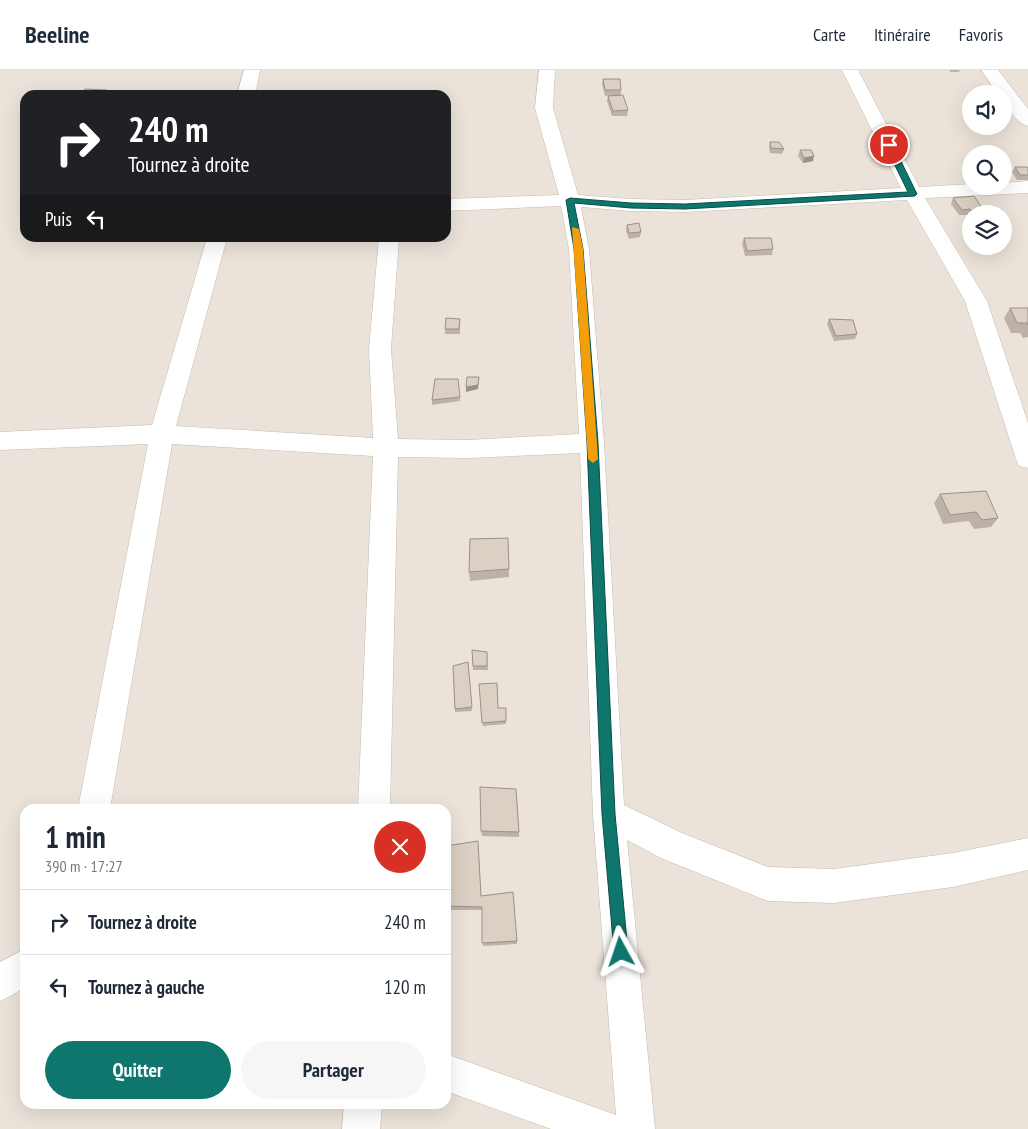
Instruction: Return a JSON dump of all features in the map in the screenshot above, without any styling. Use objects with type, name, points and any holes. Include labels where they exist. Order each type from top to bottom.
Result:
[{"type":"street","points":[[247,90],[252,70]]},
{"type":"street","points":[[547,70],[544,108],[570,200],[578,249],[592,443],[609,814],[636,1129]]},
{"type":"street","points":[[850,70],[913,194],[976,301],[1028,459]]},
{"type":"street","points":[[989,70],[1028,121]]},
{"type":"street","points":[[451,205],[570,200],[631,205],[685,206],[1028,187]]},
{"type":"street","points":[[95,804],[162,434],[215,242]]},
{"type":"street","points":[[374,804],[386,448],[380,349],[389,242]]},
{"type":"street","points":[[0,441],[162,434],[386,448],[468,450],[592,443]]},
{"type":"street","points":[[609,814],[673,846],[768,884],[834,886],[953,870],[1028,854]]},
{"type":"street","points":[[0,983],[20,969]]},
{"type":"street","points":[[451,1074],[604,1129]]},
{"type":"street","points":[[361,1129],[363,1109]]},
{"type":"shaded area","points":[[0,70],[1028,70],[1028,1129],[0,1129]]},
{"type":"building","points":[[603,79],[620,79],[621,90],[605,90]]},
{"type":"building","points":[[623,95],[628,110],[613,111],[608,96]]},
{"type":"building","points":[[770,142],[779,142],[784,149],[771,148]]},
{"type":"building","points":[[800,150],[811,150],[814,156],[804,158]]},
{"type":"building","points":[[1015,167],[1027,167],[1028,175],[1020,175]]},
{"type":"building","points":[[974,196],[980,205],[962,205],[962,210],[953,198]]},
{"type":"building","points":[[639,223],[641,232],[629,233],[627,225]]},
{"type":"building","points":[[744,238],[771,238],[773,249],[747,251]]},
{"type":"building","points":[[1010,308],[1028,308],[1028,325],[1027,323],[1017,323]]},
{"type":"building","points":[[446,318],[460,319],[459,329],[445,329]]},
{"type":"building","points":[[829,319],[853,320],[857,334],[836,336]]},
{"type":"building","points":[[467,377],[479,377],[478,385],[466,387]]},
{"type":"building","points":[[435,379],[458,379],[460,397],[432,400]]},
{"type":"building","points":[[986,491],[998,518],[982,520],[976,512],[950,515],[940,494]]},
{"type":"building","points":[[508,538],[509,569],[469,572],[470,539]]},
{"type":"building","points":[[472,650],[487,652],[487,666],[473,666]]},
{"type":"building","points":[[468,662],[472,707],[455,709],[453,666]]},
{"type":"building","points":[[497,683],[498,708],[506,708],[506,721],[482,723],[479,684]]},
{"type":"building","points":[[480,787],[516,789],[519,832],[481,831]]},
{"type":"building","points":[[478,841],[481,896],[513,892],[517,941],[482,943],[482,907],[451,906],[451,845]]},
{"type":"slow traffic","points":[[575,229],[593,459]]},
{"type":"route","points":[[621,952],[609,814],[592,443],[578,249],[570,200],[631,205],[685,206],[913,194],[889,145]]}]
